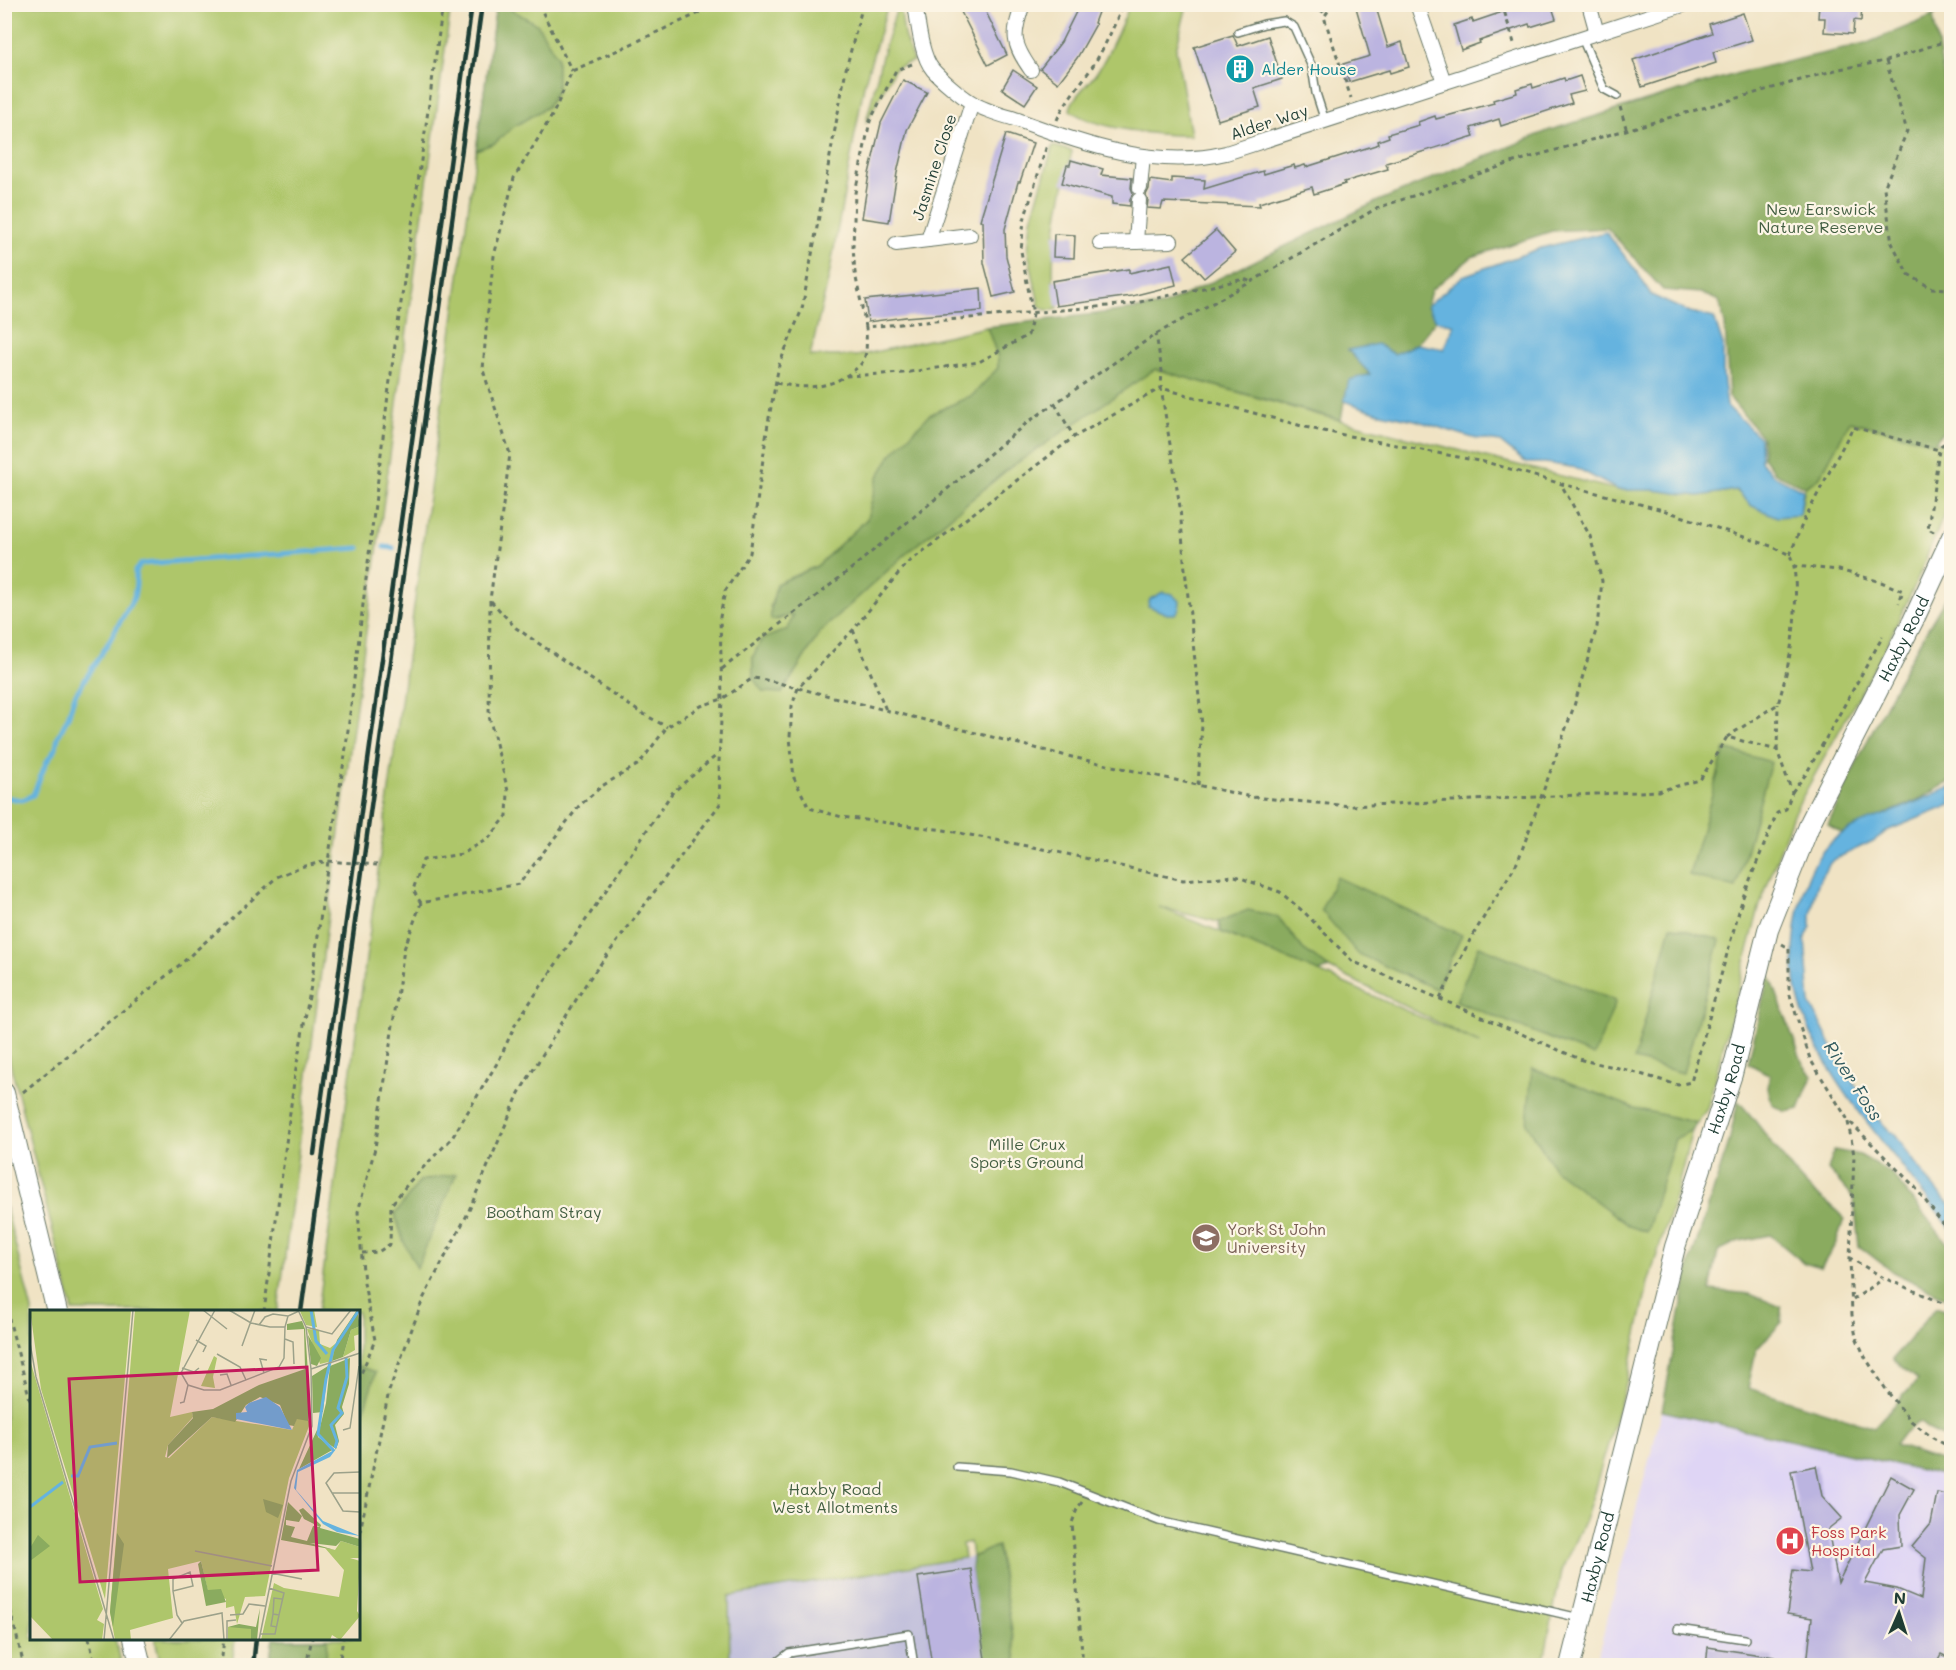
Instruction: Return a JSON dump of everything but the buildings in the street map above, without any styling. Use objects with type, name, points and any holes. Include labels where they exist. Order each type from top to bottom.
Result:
[{"type":"street","name":"Alder Way","points":[[915,4],[926,58],[932,70],[972,103],[1094,146],[1143,156],[1209,157],[1686,4]]},
{"type":"street","points":[[1023,4],[1015,27],[1018,52],[1031,70]]},
{"type":"street","points":[[1417,4],[1444,82]]},
{"type":"street","points":[[1588,4],[1597,33]]},
{"type":"street","name":"Jasmine Close","points":[[928,240],[972,103]]},
{"type":"street","points":[[1136,242],[1143,156]]},
{"type":"street","name":"Jasmine Close","points":[[896,244],[970,235]]},
{"type":"street","points":[[1100,243],[1171,241]]},
{"type":"street","name":"Haxby Road","points":[[1570,1665],[1675,1247],[1732,1074],[1768,930],[1811,821],[1908,630],[1951,538]]},
{"type":"street","points":[[6,1098],[57,1310]]},
{"type":"street","points":[[135,1640],[141,1665]]},
{"type":"lane","points":[[1238,32],[1284,21],[1294,27],[1312,68],[1316,93],[1325,121]]},
{"type":"lane","points":[[1582,38],[1604,89],[1617,96]]},
{"type":"lane","points":[[957,1467],[1011,1471],[1059,1482],[1159,1521],[1582,1619]]},
{"type":"lane","points":[[1678,1629],[1745,1639]]},
{"type":"lane","points":[[772,1665],[789,1653],[909,1634],[914,1665]]},
{"type":"path","points":[[264,1310],[295,1074],[312,980],[345,755],[388,395],[442,4]]},
{"type":"path","points":[[540,4],[572,70]]},
{"type":"path","points":[[421,903],[413,890],[423,860],[462,854],[489,838],[507,816],[508,792],[489,716],[490,600],[510,454],[483,370],[494,256],[514,178],[553,114],[572,70],[719,4]]},
{"type":"path","points":[[360,1531],[389,1391],[423,1299],[467,1215],[519,1093],[587,982],[720,804],[722,669],[720,617],[724,591],[750,553],[768,423],[779,365],[802,309],[846,69],[863,4]]},
{"type":"path","points":[[846,376],[903,373],[980,362],[1028,335],[1033,314],[1021,251],[1024,220],[1051,132],[1063,106],[1104,47],[1124,4]]},
{"type":"path","points":[[1313,4],[1326,14]]},
{"type":"path","points":[[1333,4],[1324,17],[1355,111]]},
{"type":"path","points":[[1502,4],[1518,59]]},
{"type":"path","points":[[722,669],[851,569],[1028,422],[1156,334],[1251,282],[1377,208],[1514,162],[1839,69],[1886,61],[1940,43],[1952,43]]},
{"type":"path","points":[[1886,61],[1907,131],[1884,188],[1892,243],[1908,274],[1931,288],[1952,289]]},
{"type":"path","points":[[1952,75],[1952,94]]},
{"type":"path","points":[[1617,96],[1627,131]]},
{"type":"path","points":[[1033,314],[1131,304],[1244,279],[1251,282]]},
{"type":"path","points":[[776,383],[802,389],[829,384],[846,376],[863,363],[866,327]]},
{"type":"path","points":[[1156,334],[1162,371],[1161,388],[1180,507],[1202,725],[1198,785]]},
{"type":"path","points":[[1790,555],[1771,546],[1663,510],[1489,463],[1313,429],[1161,388],[1074,437],[905,565],[852,630],[798,688],[792,706],[790,737],[794,777],[809,808],[843,818],[944,830],[1053,850],[1183,880],[1235,876],[1280,892],[1305,913],[1352,961],[1582,1060],[1678,1085],[1691,1082],[1743,897],[1777,813],[1786,809],[1792,792],[1806,774],[1887,628]]},
{"type":"path","points":[[1055,404],[1074,437]]},
{"type":"path","points":[[1792,792],[1777,750],[1778,704],[1785,682],[1796,588],[1794,566],[1790,555],[1803,522],[1853,427],[1939,450]]},
{"type":"path","points":[[1951,538],[1928,529],[1939,450],[1952,431]]},
{"type":"path","points":[[1440,999],[1470,940],[1518,861],[1574,706],[1597,627],[1602,580],[1590,536],[1562,484]]},
{"type":"path","points":[[1794,566],[1839,570],[1903,591],[1897,610]]},
{"type":"path","points":[[490,600],[516,628],[638,711],[667,727]]},
{"type":"path","points":[[852,630],[886,711]]},
{"type":"path","points":[[421,903],[519,884],[579,806],[602,786],[639,764],[667,727],[701,706],[722,699],[753,678],[774,681],[1063,755],[1251,797],[1350,806],[1658,791],[1700,780],[1727,737],[1778,704]]},
{"type":"path","points":[[1727,737],[1777,750]]},
{"type":"path","points":[[362,1253],[378,1252],[390,1244],[391,1205],[410,1181],[452,1138],[499,1060],[516,1023],[672,793],[719,753]]},
{"type":"path","points":[[6,1098],[182,963],[277,877],[300,867],[328,861],[377,865]]},
{"type":"path","points":[[360,1376],[375,1340],[364,1283],[358,1212],[375,1148],[404,949],[421,903]]},
{"type":"path","points":[[1783,944],[1790,948],[1789,992],[1810,1059],[1848,1120],[1915,1187],[1952,1236]]},
{"type":"path","points":[[1848,1120],[1854,1155],[1850,1258],[1852,1316],[1856,1337],[1865,1357],[1887,1391],[1911,1421],[1933,1438],[1952,1448]]},
{"type":"path","points":[[1850,1258],[1884,1278],[1952,1307]]},
{"type":"path","points":[[1853,1300],[1884,1278]]},
{"type":"path","points":[[4,1300],[30,1399]]},
{"type":"path","points":[[1083,1665],[1072,1523],[1077,1509],[1089,1494]]},
{"type":"path","points":[[4,1584],[24,1665]]},
{"type":"path","points":[[89,1640],[95,1665]]},
{"type":"path","points":[[221,1665],[224,1640]]},
{"type":"path","points":[[306,1665],[312,1640]]},
{"type":"path","points":[[339,1665],[343,1640]]},
{"type":"shaded area","name":"Foss Park Hospital","points":[[1662,1411],[1951,1477],[1951,1665],[1595,1666]]},
{"type":"shaded area","points":[[972,1557],[971,1569],[986,1665],[730,1665],[729,1596]]},
{"type":"green space","points":[[4,5],[451,5],[335,861],[278,1310],[73,1310],[4,1039]]},
{"type":"green space","points":[[496,5],[888,5],[864,85],[829,276],[810,356],[857,356],[987,327],[998,358],[998,368],[973,395],[929,415],[878,477],[867,519],[817,566],[776,584],[770,607],[778,620],[793,614],[788,629],[761,640],[753,657],[753,678],[782,693],[820,632],[909,551],[1008,469],[1155,369],[1315,414],[1617,490],[1654,490],[1699,496],[1736,490],[1752,506],[1800,514],[1805,487],[1819,478],[1850,421],[1951,446],[1951,486],[1946,510],[1915,585],[1884,650],[1793,814],[1759,908],[1707,1109],[1692,1130],[1676,1194],[1648,1283],[1627,1380],[1587,1515],[1561,1571],[1543,1665],[1018,1665],[997,1546],[972,1557],[970,1542],[962,1544],[964,1558],[729,1596],[730,1665],[269,1666],[273,1640],[360,1640],[360,1310],[318,1310]],"holes":[[[1159,907],[1218,922],[1278,917],[1303,949],[1329,968],[1481,1044],[1319,972]]]},
{"type":"green space","points":[[496,5],[506,5],[538,25],[557,57],[557,90],[547,107],[513,127],[495,143],[476,150]]},
{"type":"green space","points":[[898,5],[900,5],[904,35],[913,61],[895,68],[866,123],[883,52]]},
{"type":"green space","points":[[1130,5],[1187,5],[1176,49],[1191,135],[1146,133],[1111,127],[1081,117],[1070,110],[1071,105],[1102,64]]},
{"type":"green space","points":[[1934,5],[1945,5],[1933,16]]},
{"type":"green space","name":"New Earswick Nature Reserve","points":[[1933,16],[1950,112],[1952,148],[1952,421],[1934,443],[1850,421],[1819,478],[1805,487],[1775,473],[1763,457],[1762,437],[1729,397],[1725,324],[1719,301],[1701,293],[1663,290],[1607,228],[1552,231],[1472,257],[1431,290],[1427,306],[1436,320],[1417,344],[1394,354],[1349,351],[1370,374],[1344,401],[1341,420],[1155,369],[1008,469],[909,551],[820,632],[782,693],[763,692],[753,678],[753,657],[761,640],[788,629],[793,615],[771,620],[776,584],[817,566],[867,519],[878,477],[891,455],[929,415],[973,395],[998,368],[998,358],[987,327],[1162,306],[1378,201],[1550,130],[1742,72],[1865,44]]},
{"type":"green space","points":[[1053,146],[1072,151],[1059,211],[1053,257],[1053,277],[1058,309],[1050,310],[1039,305],[1028,251],[1031,220]]},
{"type":"green space","points":[[1951,590],[1951,781],[1916,801],[1842,833],[1828,825],[1885,705]]},
{"type":"green space","points":[[1725,749],[1771,762],[1736,888],[1689,875]]},
{"type":"green space","points":[[1336,877],[1462,935],[1436,989],[1358,954],[1321,910]]},
{"type":"green space","points":[[1248,910],[1278,917],[1303,949],[1329,968],[1319,972],[1221,932],[1218,922]]},
{"type":"green space","points":[[1671,926],[1720,940],[1683,1073],[1634,1060]]},
{"type":"green space","points":[[1479,946],[1616,1001],[1594,1056],[1456,1001]]},
{"type":"green space","points":[[1769,973],[1803,1064],[1812,1076],[1799,1109],[1786,1112],[1772,1105],[1768,1087],[1770,1075],[1748,1063]]},
{"type":"green space","points":[[1532,1068],[1634,1108],[1697,1123],[1692,1130],[1675,1139],[1647,1232],[1629,1226],[1555,1170],[1527,1124]]},
{"type":"green space","points":[[1738,1101],[1799,1178],[1844,1219],[1836,1243],[1821,1268],[1804,1263],[1770,1235],[1739,1241],[1718,1251],[1710,1290],[1750,1294],[1781,1307],[1782,1322],[1756,1350],[1748,1388],[1874,1427],[1918,1380],[1893,1359],[1936,1307],[1951,1313],[1951,1440],[1919,1422],[1904,1433],[1895,1445],[1951,1464],[1951,1477],[1662,1411],[1689,1266],[1729,1142]]},
{"type":"green space","points":[[1834,1150],[1860,1155],[1891,1173],[1951,1248],[1951,1300],[1893,1272],[1859,1246],[1854,1199],[1828,1169]]},
{"type":"green space","points":[[456,1174],[417,1268],[403,1240],[395,1214],[420,1181]]},
{"type":"green space","points":[[5,1204],[32,1310],[30,1640],[115,1640],[122,1665],[5,1665]]},
{"type":"green space","points":[[360,1367],[376,1372],[360,1423]]},
{"type":"green space","points":[[997,1546],[1018,1665],[985,1665],[971,1569],[972,1557]]},
{"type":"green space","points":[[155,1640],[235,1640],[232,1665],[161,1665]]},
{"type":"green space","points":[[273,1640],[328,1640],[325,1665],[269,1665]]},
{"type":"water","points":[[1606,232],[1637,272],[1651,295],[1686,311],[1714,318],[1723,345],[1723,375],[1727,406],[1760,438],[1761,461],[1773,475],[1803,490],[1800,515],[1777,517],[1752,506],[1736,490],[1699,496],[1654,490],[1618,490],[1577,468],[1545,463],[1526,463],[1500,442],[1473,438],[1344,401],[1349,380],[1370,374],[1348,350],[1377,344],[1394,354],[1417,344],[1444,349],[1454,325],[1436,320],[1427,306],[1463,276],[1541,248]]},
{"type":"water","points":[[1163,592],[1172,594],[1180,602],[1175,614],[1167,614],[1148,606],[1150,599]]},
{"type":"water","points":[[1951,787],[1951,805],[1889,830],[1830,863],[1816,889],[1811,926],[1805,939],[1810,1003],[1836,1055],[1877,1118],[1893,1132],[1930,1183],[1951,1206],[1951,1229],[1865,1119],[1839,1083],[1816,1045],[1797,993],[1794,948],[1796,925],[1805,886],[1816,860],[1828,845],[1852,828]]},
{"type":"waterway","points":[[384,547],[393,548]]},
{"type":"waterway","points":[[4,797],[22,800],[33,795],[46,763],[56,748],[58,737],[75,695],[134,597],[135,571],[141,564],[359,548]]},
{"type":"railway","points":[[314,1154],[472,4]]},
{"type":"railway","points":[[301,1310],[482,4]]},
{"type":"railway","points":[[253,1666],[256,1640]]},
{"type":"place","name":"Alder House","points":[[1240,69]]},
{"type":"place","name":"York St John University","points":[[1206,1238]]},
{"type":"place","name":"Foss Park Hospital","points":[[1790,1541]]},
{"type":"water label","name":"River Foss","points":[[1853,1081]]},
{"type":"park label","name":"Mille Crux Sports Ground","points":[[1027,1153]]},
{"type":"park label","name":"Bootham Stray","points":[[544,1212]]},
{"type":"park label","name":"Haxby Road West Allotments","points":[[835,1498]]}]
